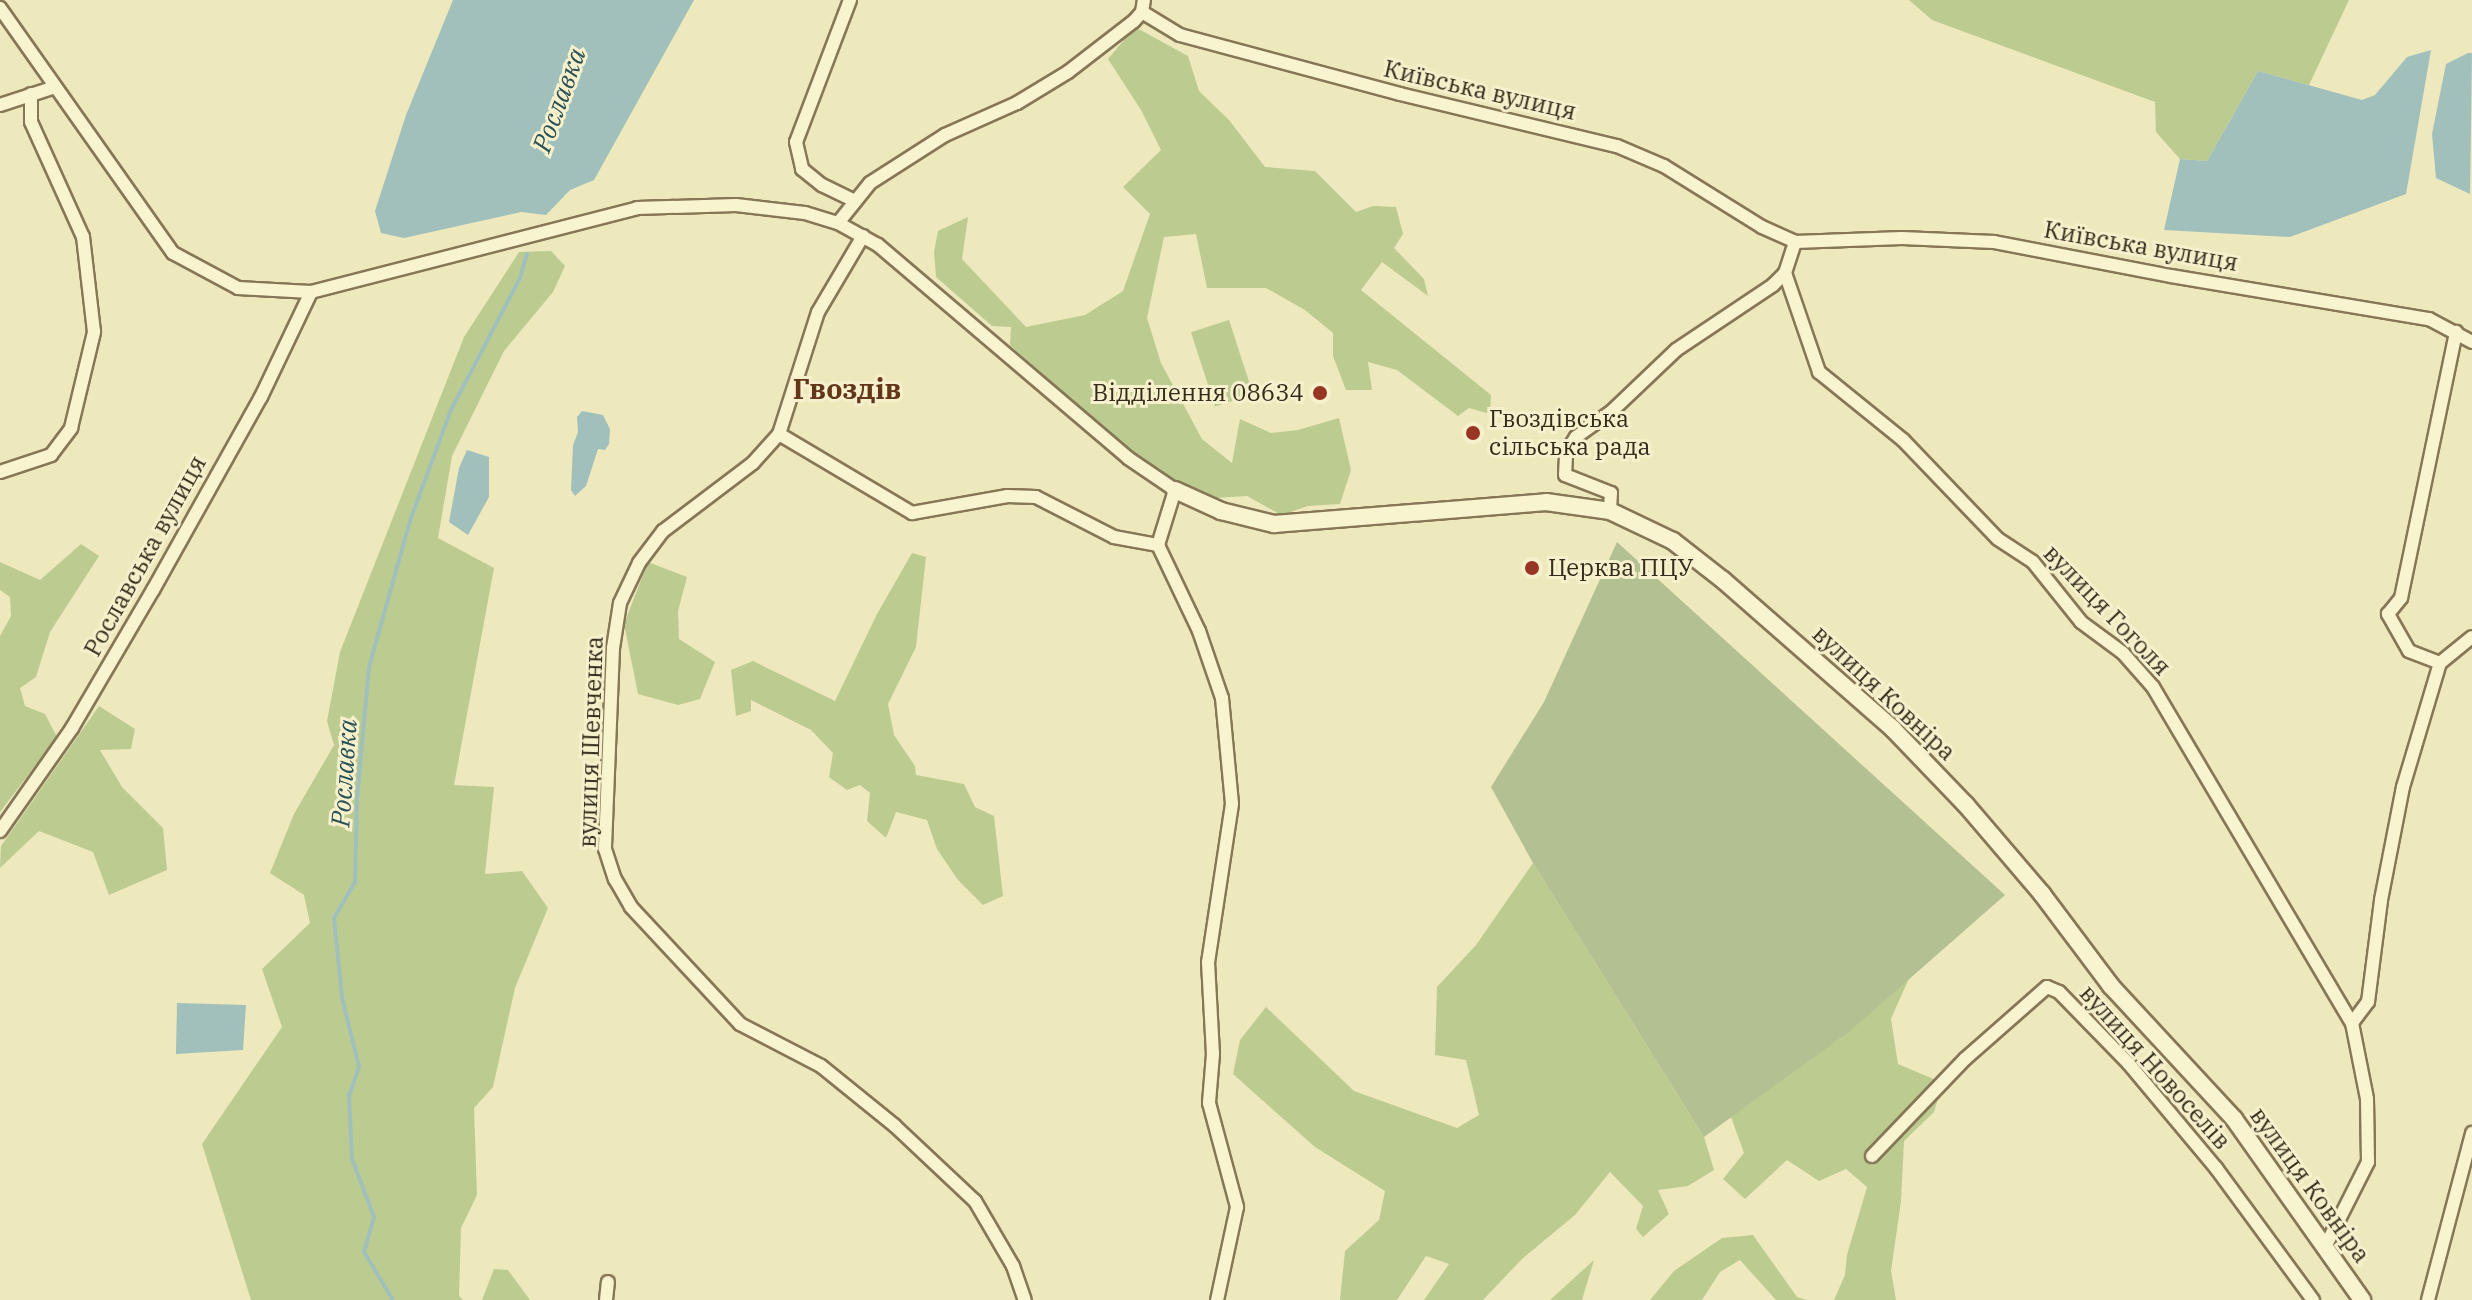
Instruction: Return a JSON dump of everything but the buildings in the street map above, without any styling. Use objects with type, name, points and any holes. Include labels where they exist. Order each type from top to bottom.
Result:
[{"type":"street","points":[[850,0],[796,142],[802,169],[822,185],[855,201]]},
{"type":"street","points":[[838,223],[870,183],[945,135],[1017,103],[1068,72],[1143,6]]},
{"type":"street","name":"Київська вулиця","points":[[1143,6],[1180,35],[1400,94],[1617,146],[1664,166],[1762,227],[1795,242],[1902,238],[1994,242],[2171,276],[2429,319],[2472,342]]},
{"type":"street","points":[[0,8],[173,253],[238,288],[311,292],[637,208],[667,204],[768,207],[838,223],[863,236],[1128,458],[1175,490],[1158,545],[1199,631],[1222,698],[1232,804],[1208,962],[1213,1054],[1209,1103],[1237,1207],[1217,1300]]},
{"type":"street","points":[[0,105],[55,87]]},
{"type":"street","points":[[0,472],[51,455],[71,428],[94,332],[83,237],[31,122],[31,94]]},
{"type":"street","name":"вулиця Шевченка","points":[[863,236],[818,312],[779,434],[753,463],[663,531],[639,563],[620,603],[613,648],[605,849],[615,879],[631,907],[740,1024],[821,1066],[895,1126],[975,1201],[1013,1266],[1025,1300]]},
{"type":"street","points":[[1610,511],[1611,493],[1565,475],[1566,453],[1576,437],[1612,411],[1676,350],[1740,309],[1785,273],[1795,242]]},
{"type":"street","name":"вулиця Гоголя","points":[[1785,273],[1819,372],[1903,440],[1998,539],[2033,562],[2081,622],[2123,653],[2153,687],[2352,1023],[2367,1099],[2368,1162],[2326,1245]]},
{"type":"street","name":"Рославська вулиця","points":[[0,831],[72,728],[153,590],[261,397],[311,292]]},
{"type":"street","points":[[2440,663],[2409,651],[2388,614],[2401,598],[2456,332]]},
{"type":"street","points":[[779,434],[912,513],[1007,496],[1036,497],[1114,537],[1158,545]]},
{"type":"street","name":"вулиця Ковніра","points":[[1175,490],[1221,511],[1274,524],[1546,502],[1610,511],[1686,551],[1893,729],[1966,805],[2042,894],[2111,986],[2234,1119],[2362,1300]]},
{"type":"street","points":[[2352,1023],[2368,1002],[2381,900],[2403,787],[2440,663],[2472,637]]},
{"type":"street","name":"вулиця Новоселів","points":[[1872,1156],[1965,1059],[2047,987],[2059,992],[2129,1064],[2216,1168],[2313,1300]]},
{"type":"street","points":[[2428,1300],[2472,1133]]},
{"type":"street","points":[[606,1300],[608,1282]]},
{"type":"green space","points":[[1909,0],[2349,0],[2309,85],[2258,71],[2207,161],[2180,159],[2156,132],[2155,102],[1932,20]]},
{"type":"green space","points":[[1135,27],[1188,56],[1199,91],[1229,120],[1265,167],[1315,171],[1356,212],[1373,206],[1396,207],[1403,234],[1394,248],[1424,279],[1428,296],[1382,262],[1361,290],[1491,395],[1490,414],[1469,408],[1458,416],[1397,370],[1368,362],[1372,390],[1346,390],[1333,356],[1333,333],[1305,310],[1266,288],[1207,288],[1196,234],[1164,237],[1147,318],[1161,363],[1202,439],[1232,463],[1240,419],[1271,433],[1298,430],[1339,418],[1351,470],[1340,504],[1308,506],[1281,515],[1247,496],[1215,498],[1173,483],[1130,453],[1010,345],[1011,327],[992,326],[936,277],[934,252],[938,231],[968,217],[962,259],[1026,327],[1085,315],[1123,291],[1150,214],[1123,187],[1161,150],[1141,110],[1108,59]]},
{"type":"green space","points":[[551,251],[565,266],[553,292],[504,351],[452,456],[438,538],[494,568],[454,785],[494,787],[485,874],[522,871],[548,908],[515,988],[493,1087],[474,1108],[477,1195],[461,1228],[459,1296],[463,1300],[251,1300],[202,1144],[282,1027],[262,969],[310,923],[304,895],[270,873],[294,814],[334,745],[327,721],[340,652],[464,337],[519,252]]},
{"type":"green space","points":[[1229,320],[1253,394],[1215,407],[1191,332]]},
{"type":"green space","points":[[1617,542],[2005,895],[1850,1031],[1704,1137],[1533,863],[1491,787],[1544,702]]},
{"type":"green space","points":[[81,544],[99,556],[50,632],[36,677],[20,688],[25,706],[45,714],[57,737],[0,812],[0,636],[11,616],[10,597],[0,590],[0,562],[40,580]]},
{"type":"green space","points":[[912,553],[926,557],[916,647],[888,704],[894,735],[915,766],[916,775],[964,784],[975,807],[994,816],[1003,896],[983,905],[958,880],[937,849],[927,820],[896,812],[886,838],[867,821],[870,793],[860,785],[847,790],[829,777],[833,753],[811,730],[751,700],[751,711],[736,716],[731,670],[753,661],[835,701],[877,614]]},
{"type":"green space","points":[[648,562],[687,577],[678,611],[679,639],[715,662],[700,699],[678,705],[638,694],[624,624]]},
{"type":"green space","points":[[99,706],[135,729],[131,749],[100,750],[122,787],[163,828],[167,870],[109,895],[93,852],[39,831],[0,868],[1,846]]},
{"type":"green space","points":[[1533,863],[1704,1137],[1714,1170],[1688,1186],[1658,1190],[1669,1214],[1643,1237],[1636,1229],[1643,1206],[1610,1172],[1575,1215],[1522,1259],[1483,1300],[1424,1300],[1449,1264],[1426,1256],[1397,1300],[1340,1300],[1345,1251],[1379,1220],[1385,1191],[1315,1147],[1233,1074],[1240,1040],[1266,1007],[1354,1091],[1457,1128],[1479,1115],[1466,1060],[1435,1055],[1437,987],[1476,945]]},
{"type":"green space","points":[[1929,933],[1891,1019],[1898,1064],[1943,1083],[1934,1112],[1904,1141],[1901,1201],[1891,1271],[1896,1300],[1834,1300],[1845,1275],[1847,1255],[1867,1187],[1846,1169],[1819,1181],[1787,1160],[1745,1199],[1723,1179],[1744,1153],[1722,1092]]},
{"type":"green space","points":[[1753,1235],[1797,1297],[1807,1300],[1776,1300],[1740,1260],[1720,1272],[1702,1300],[1650,1300],[1674,1271],[1722,1238]]},
{"type":"green space","points":[[1594,1260],[1582,1300],[1550,1300]]},
{"type":"green space","points":[[494,1269],[508,1270],[530,1300],[482,1300]]},
{"type":"water","points":[[453,0],[694,0],[594,180],[570,190],[546,215],[521,212],[404,238],[381,233],[375,211],[406,115]]},
{"type":"water","points":[[2431,50],[2406,194],[2290,237],[2164,230],[2180,159],[2207,161],[2258,71],[2362,100],[2375,95],[2407,57]]},
{"type":"water","points":[[2472,53],[2470,194],[2436,178],[2432,134],[2446,64]]},
{"type":"water","points":[[582,411],[603,415],[610,429],[609,444],[605,450],[598,449],[586,486],[575,496],[571,490],[573,445],[578,432],[577,417]]},
{"type":"water","points":[[467,450],[489,457],[489,497],[468,535],[449,522],[459,468]]},
{"type":"water","points":[[177,1003],[246,1005],[243,1050],[176,1054]]},
{"type":"waterway","name":"Рославка","points":[[393,1300],[364,1252],[374,1217],[352,1159],[349,1096],[359,1067],[342,997],[334,918],[355,882],[357,799],[369,667],[411,518],[451,410],[520,278],[527,254]]},
{"type":"place","name":"Відділення 08634","points":[[1320,393]]},
{"type":"place","name":"Гвоздівська сільська рада","points":[[1473,433]]},
{"type":"place","name":"Церква ПЦУ","points":[[1532,568]]},
{"type":"district","name":"Гвоздів","points":[[847,389]]}]
